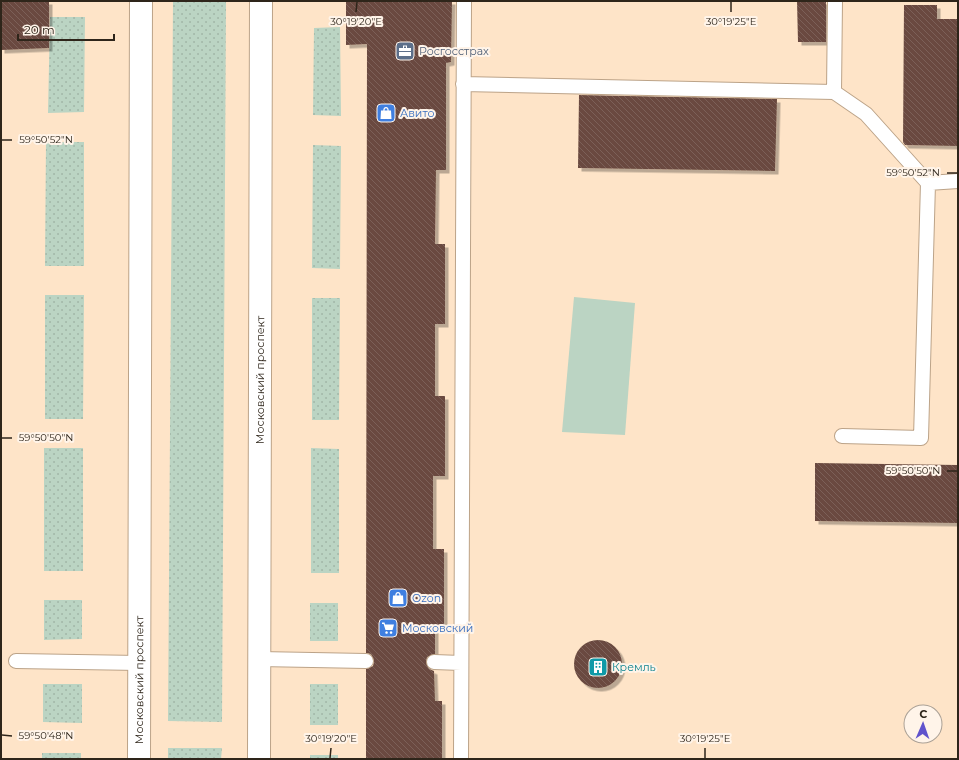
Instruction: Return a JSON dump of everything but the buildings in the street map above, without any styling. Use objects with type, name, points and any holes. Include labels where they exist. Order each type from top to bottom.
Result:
[{"type":"main road","name":"Московский проспект","points":[[139,759],[141,1]]},
{"type":"main road","name":"Московский проспект","points":[[259,759],[262,1]]},
{"type":"lane","points":[[461,759],[464,1]]},
{"type":"lane","points":[[834,92],[836,1]]},
{"type":"lane","points":[[463,84],[834,92],[866,114],[928,182],[921,438],[842,436]]},
{"type":"lane","points":[[928,182],[958,181]]},
{"type":"lane","points":[[259,659],[366,661]]},
{"type":"lane","points":[[16,661],[139,663]]},
{"type":"lane","points":[[434,662],[461,663]]},
{"type":"green space","points":[[173,1],[226,1],[222,722],[168,721]]},
{"type":"green space","points":[[50,17],[85,17],[84,112],[48,113]]},
{"type":"green space","points":[[340,27],[341,116],[313,115],[314,28]]},
{"type":"green space","points":[[46,142],[84,142],[84,266],[45,266]]},
{"type":"green space","points":[[313,145],[341,146],[340,269],[312,268]]},
{"type":"green space","points":[[45,295],[84,295],[83,419],[45,419]]},
{"type":"green space","points":[[574,297],[635,303],[625,435],[562,432]]},
{"type":"green space","points":[[312,298],[340,298],[339,420],[312,420]]},
{"type":"green space","points":[[44,448],[83,448],[83,571],[44,571]]},
{"type":"green space","points":[[311,448],[339,449],[339,573],[311,573]]},
{"type":"green space","points":[[44,600],[82,600],[82,639],[44,640]]},
{"type":"green space","points":[[310,603],[338,603],[338,641],[310,641]]},
{"type":"green space","points":[[43,684],[82,684],[82,723],[43,722]]},
{"type":"green space","points":[[310,684],[338,684],[338,725],[310,725]]},
{"type":"green space","points":[[168,748],[222,748],[221,759],[168,759]]},
{"type":"green space","points":[[42,753],[81,753],[81,759],[42,759]]},
{"type":"green space","points":[[310,755],[338,755],[338,759],[310,759]]},
{"type":"place","name":"Росгосстрах","points":[[405,51]]},
{"type":"place","name":"Авито","points":[[386,113]]},
{"type":"place","name":"Ozon","points":[[398,598]]},
{"type":"place","name":"Московский","points":[[388,628]]},
{"type":"place","name":"Кремль","points":[[598,667]]}]
